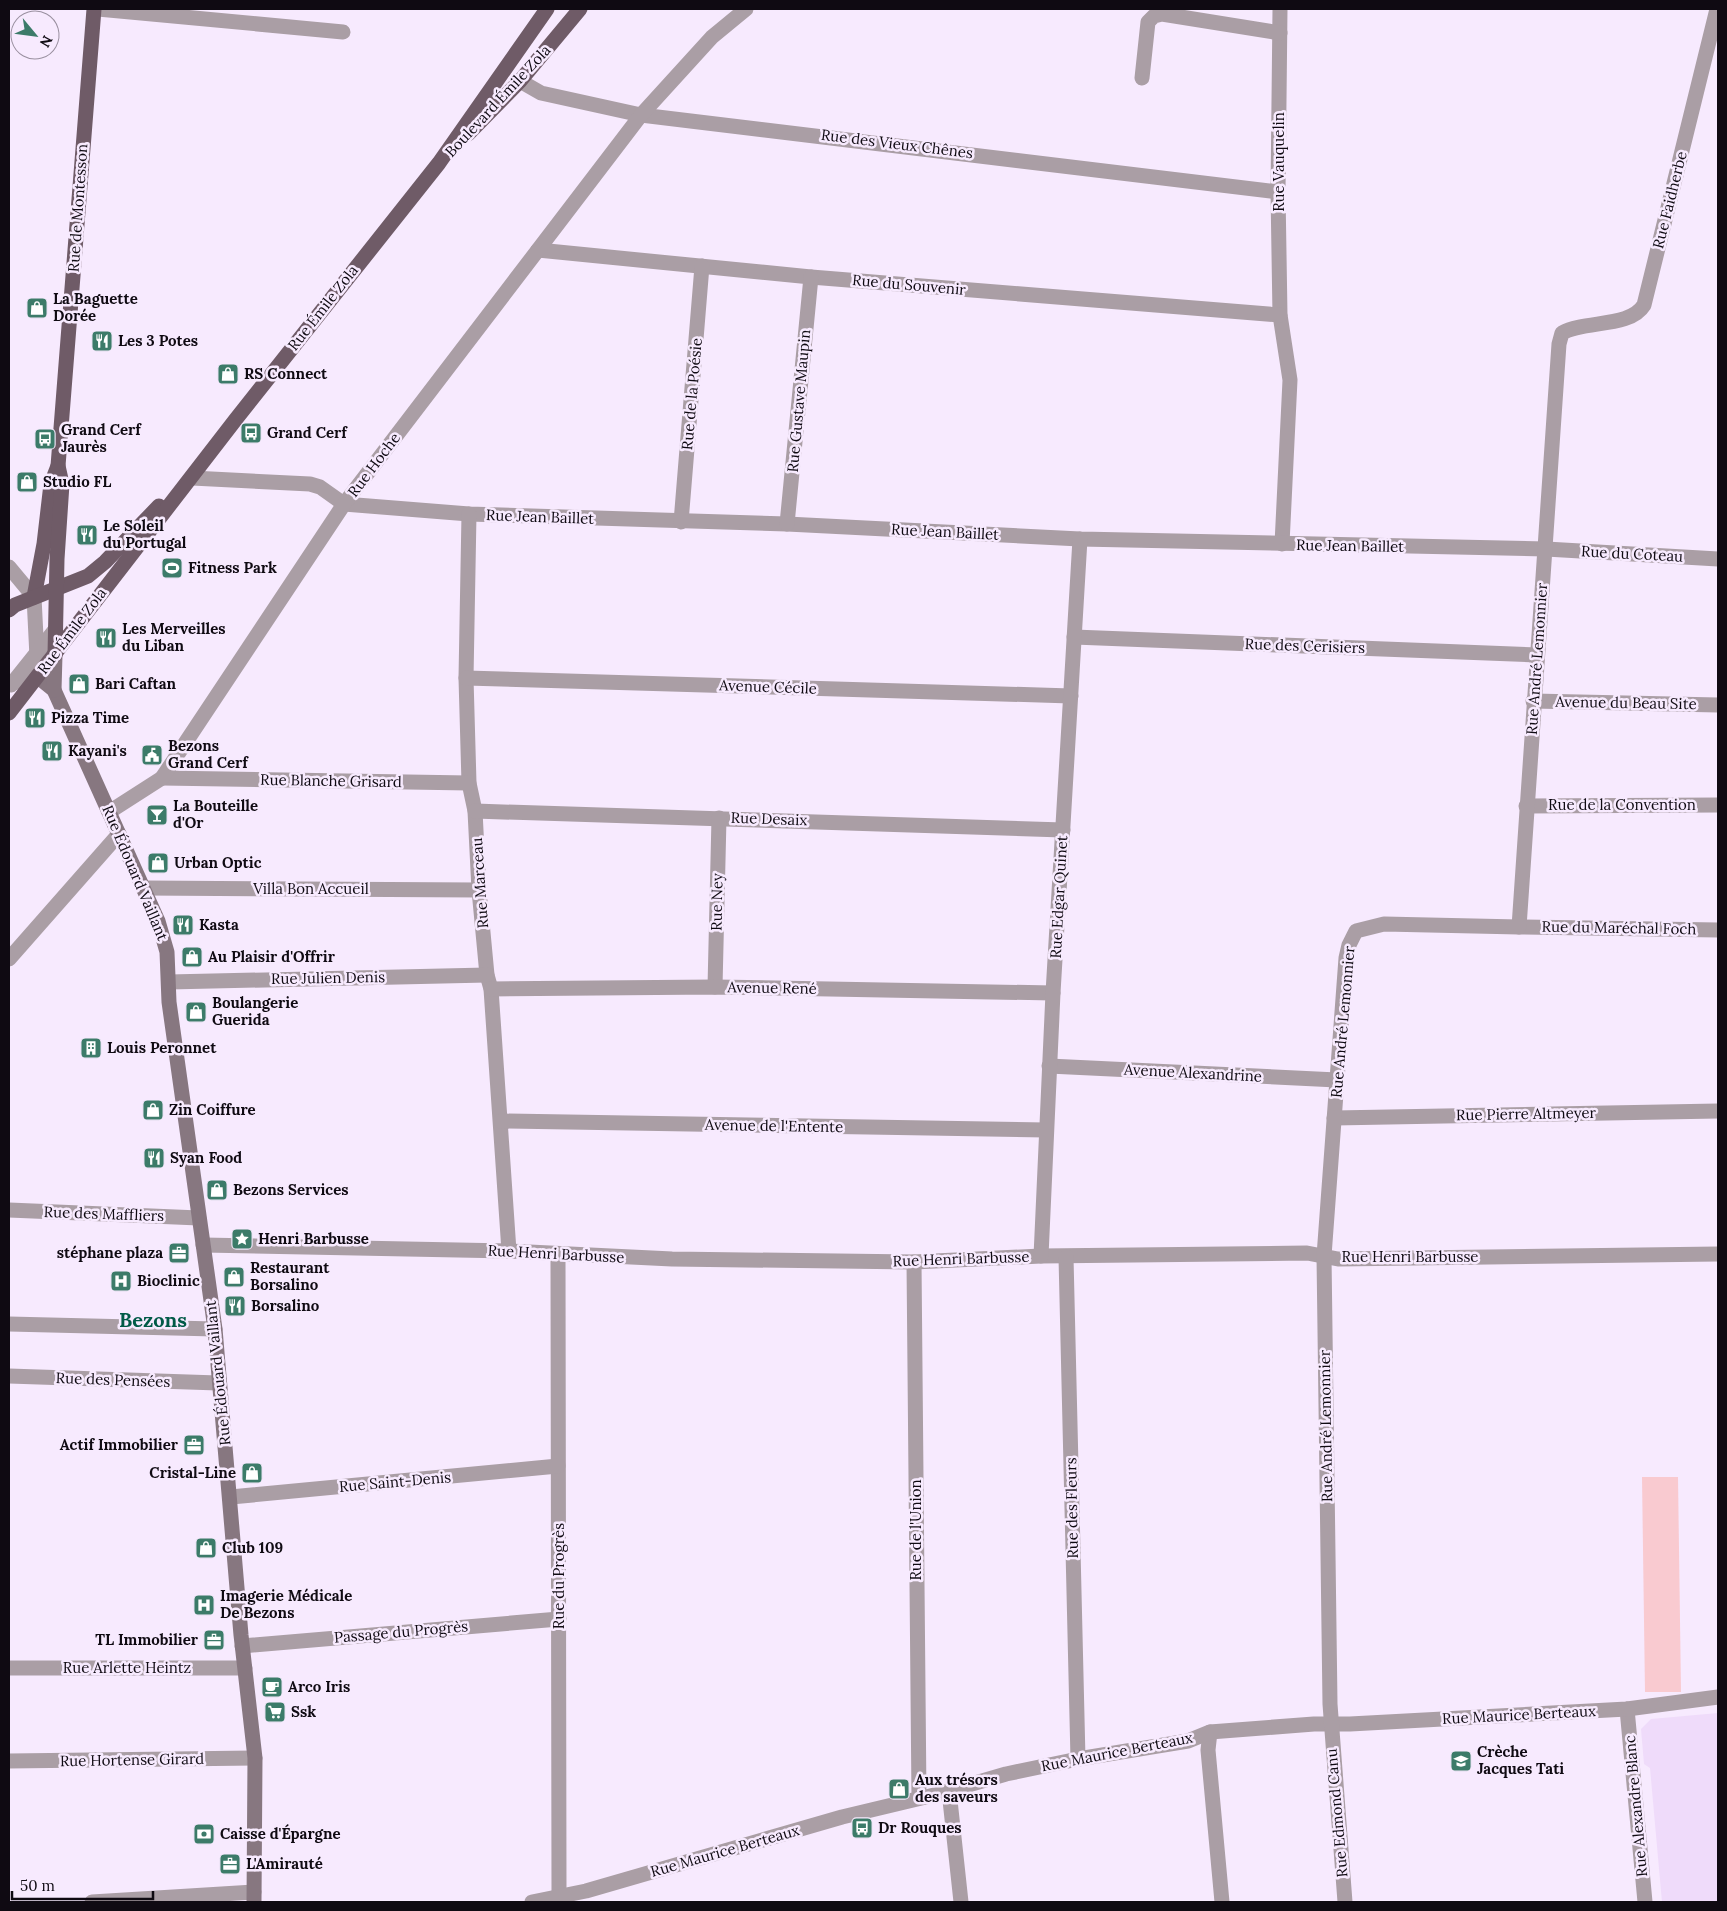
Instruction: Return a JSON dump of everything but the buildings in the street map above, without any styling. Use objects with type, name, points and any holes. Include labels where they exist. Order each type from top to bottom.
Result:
[{"type":"main road","name":"Rue de Montesson","points":[[55,654],[56,588],[62,484],[58,466],[94,9]]},
{"type":"main road","name":"Boulevard Émile Zola","points":[[439,163],[547,9]]},
{"type":"main road","name":"Boulevard Émile Zola","points":[[439,163],[520,81],[580,9]]},
{"type":"main road","name":"Rue Émile Zola","points":[[9,713],[192,478],[208,454],[439,163]]},
{"type":"main road","name":"Rue Émile Zola","points":[[9,610],[15,605],[88,576],[105,562],[208,454]]},
{"type":"main road","name":"Rue de Montesson","points":[[34,597],[44,544],[50,484],[58,466]]},
{"type":"street","points":[[98,9],[343,32]]},
{"type":"street","name":"Rue Hoche","points":[[109,812],[162,778],[344,504],[641,115],[712,37],[746,9]]},
{"type":"street","name":"Rue Vauquelin","points":[[1280,9],[1278,192],[1280,315],[1290,380],[1282,544]]},
{"type":"street","name":"Rue Faidherbe","points":[[1562,333],[1574,326],[1626,319],[1640,312],[1644,305],[1717,9]]},
{"type":"street","points":[[1142,78],[1148,22],[1154,16],[1162,14],[1280,33]]},
{"type":"street","name":"Rue des Vieux Chênes","points":[[520,81],[541,93],[641,115],[1278,192]]},
{"type":"street","name":"Rue du Souvenir","points":[[538,250],[811,277],[1280,315]]},
{"type":"street","name":"Rue de la Poésie","points":[[681,522],[702,266]]},
{"type":"street","name":"Rue Gustave Maupin","points":[[787,524],[811,277]]},
{"type":"street","name":"Rue André Lemonnier","points":[[1331,1724],[1324,1256],[1346,958],[1349,945],[1356,932],[1384,924],[1519,927],[1533,701],[1546,549],[1558,344],[1562,333]]},
{"type":"street","points":[[192,478],[310,484],[320,487],[344,504]]},
{"type":"street","name":"Rue Jean Baillet","points":[[344,504],[469,514],[787,524],[1080,539],[1546,549]]},
{"type":"street","name":"Rue Marceau","points":[[469,514],[466,678],[469,783],[475,811],[479,890],[501,1121],[509,1251]]},
{"type":"street","name":"Rue Edgar Quinet","points":[[1041,1256],[1049,1066],[1080,539]]},
{"type":"street","name":"Rue du Coteau","points":[[1546,549],[1718,559]]},
{"type":"street","points":[[9,567],[34,597],[38,676],[10,685]]},
{"type":"street","points":[[10,685],[55,630]]},
{"type":"street","name":"Rue des Cerisiers","points":[[1074,637],[1537,655]]},
{"type":"street","name":"Rue Édouard Vaillant","points":[[54,690],[55,654]]},
{"type":"street","name":"Rue Édouard Vaillant","points":[[38,676],[54,690],[143,888],[168,952],[169,1002],[215,1329],[218,1383],[231,1497],[242,1646],[255,1758],[254,1897]]},
{"type":"street","name":"Avenue Cécile","points":[[466,678],[1071,696]]},
{"type":"street","name":"Avenue du Beau Site","points":[[1533,701],[1718,705]]},
{"type":"street","name":"Rue Blanche Grisard","points":[[162,778],[469,783]]},
{"type":"street","name":"Rue de la Convention","points":[[1526,806],[1718,805]]},
{"type":"street","name":"Rue Desaix","points":[[475,811],[1063,830]]},
{"type":"street","name":"Rue Ney","points":[[715,987],[720,818]]},
{"type":"street","points":[[9,959],[119,834]]},
{"type":"street","name":"Villa Bon Accueil","points":[[143,888],[479,890]]},
{"type":"street","name":"Rue du Maréchal Foch","points":[[1519,927],[1718,930]]},
{"type":"street","name":"Rue Julien Denis","points":[[169,982],[489,982]]},
{"type":"street","name":"Avenue René","points":[[489,982],[1053,993]]},
{"type":"street","name":"Avenue Alexandrine","points":[[1049,1066],[1337,1080]]},
{"type":"street","name":"Rue Pierre Altmeyer","points":[[1334,1118],[1718,1111]]},
{"type":"street","name":"Avenue de l'Entente","points":[[501,1121],[1046,1130]]},
{"type":"street","name":"Rue des Maffliers","points":[[9,1210],[199,1218]]},
{"type":"street","name":"Rue Henri Barbusse","points":[[203,1245],[509,1251],[558,1255],[914,1262],[1041,1256],[1307,1253],[1338,1259],[1718,1254]]},
{"type":"street","name":"Rue du Progrès","points":[[558,1255],[562,1898]]},
{"type":"street","name":"Rue des Fleurs","points":[[1066,1257],[1078,1759]]},
{"type":"street","name":"Rue de l'Union","points":[[914,1262],[919,1798]]},
{"type":"street","points":[[9,1324],[215,1329]]},
{"type":"street","name":"Rue des Pensées","points":[[9,1376],[218,1383]]},
{"type":"street","name":"Rue Saint-Denis","points":[[231,1497],[558,1466]]},
{"type":"street","name":"Passage du Progrès","points":[[242,1646],[559,1618]]},
{"type":"street","name":"Rue Arlette Heintz","points":[[9,1668],[245,1668]]},
{"type":"street","name":"Rue Maurice Berteaux","points":[[532,1902],[562,1898],[842,1817],[949,1791],[1006,1774],[1078,1759],[1188,1741],[1210,1732],[1627,1709],[1718,1697]]},
{"type":"street","name":"Rue Alexandre Blanc","points":[[1627,1709],[1645,1902]]},
{"type":"street","name":"Rue Edmond Canu","points":[[1331,1724],[1345,1902]]},
{"type":"street","points":[[1210,1732],[1208,1750],[1222,1902]]},
{"type":"street","name":"Rue Hortense Girard","points":[[9,1761],[255,1758]]},
{"type":"street","points":[[949,1791],[961,1902]]},
{"type":"street","points":[[92,1902],[254,1897]]},
{"type":"shaded area","points":[[1642,1477],[1678,1477],[1681,1692],[1645,1692]]},
{"type":"shaded area","points":[[1718,1713],[1718,1902],[1662,1902],[1650,1768],[1644,1764],[1641,1729],[1651,1719]]},
{"type":"place","name":"La Baguette Dorée","points":[[37,308]]},
{"type":"place","name":"Les 3 Potes","points":[[102,341]]},
{"type":"place","name":"RS Connect","points":[[228,374]]},
{"type":"place","name":"Grand Cerf","points":[[251,433]]},
{"type":"place","name":"Grand Cerf Jaurès","points":[[45,439]]},
{"type":"place","name":"Studio FL","points":[[27,482]]},
{"type":"place","name":"Le Soleil du Portugal","points":[[87,535]]},
{"type":"place","name":"Fitness Park","points":[[172,568]]},
{"type":"place","name":"Les Merveilles du Liban","points":[[106,638]]},
{"type":"place","name":"Bari Caftan","points":[[79,684]]},
{"type":"place","name":"Pizza Time","points":[[35,718]]},
{"type":"place","name":"Kayani's","points":[[52,751]]},
{"type":"place","name":"Bezons Grand Cerf","points":[[152,755]]},
{"type":"place","name":"La Bouteille d'Or","points":[[157,815]]},
{"type":"place","name":"Urban Optic","points":[[158,863]]},
{"type":"place","name":"Kasta","points":[[183,925]]},
{"type":"place","name":"Au Plaisir d'Offrir","points":[[192,957]]},
{"type":"place","name":"Boulangerie Guerida","points":[[196,1012]]},
{"type":"place","name":"Louis Peronnet","points":[[91,1048]]},
{"type":"place","name":"Zin Coiffure","points":[[153,1110]]},
{"type":"place","name":"Syan Food","points":[[154,1158]]},
{"type":"place","name":"Bezons Services","points":[[217,1190]]},
{"type":"place","name":"Henri Barbusse","points":[[242,1239]]},
{"type":"place","name":"stéphane plaza","points":[[179,1253]]},
{"type":"place","name":"Restaurant Borsalino","points":[[234,1277]]},
{"type":"place","name":"Bioclinic","points":[[121,1281]]},
{"type":"place","name":"Borsalino","points":[[235,1306]]},
{"type":"place","name":"Actif Immobilier","points":[[194,1445]]},
{"type":"place","name":"Cristal-Line","points":[[252,1473]]},
{"type":"place","name":"Club 109","points":[[206,1548]]},
{"type":"place","name":"Imagerie Médicale De Bezons","points":[[204,1605]]},
{"type":"place","name":"TL Immobilier","points":[[214,1640]]},
{"type":"place","name":"Arco Iris","points":[[272,1687]]},
{"type":"place","name":"Ssk","points":[[275,1712]]},
{"type":"place","name":"Crèche Jacques Tati","points":[[1461,1761]]},
{"type":"place","name":"Aux trésors des saveurs","points":[[899,1789]]},
{"type":"place","name":"Dr Rouques","points":[[862,1828]]},
{"type":"place","name":"Caisse d'Épargne","points":[[204,1834]]},
{"type":"place","name":"L'Amirauté","points":[[230,1864]]},
{"type":"district","name":"Bezons","points":[[153,1320]]}]
